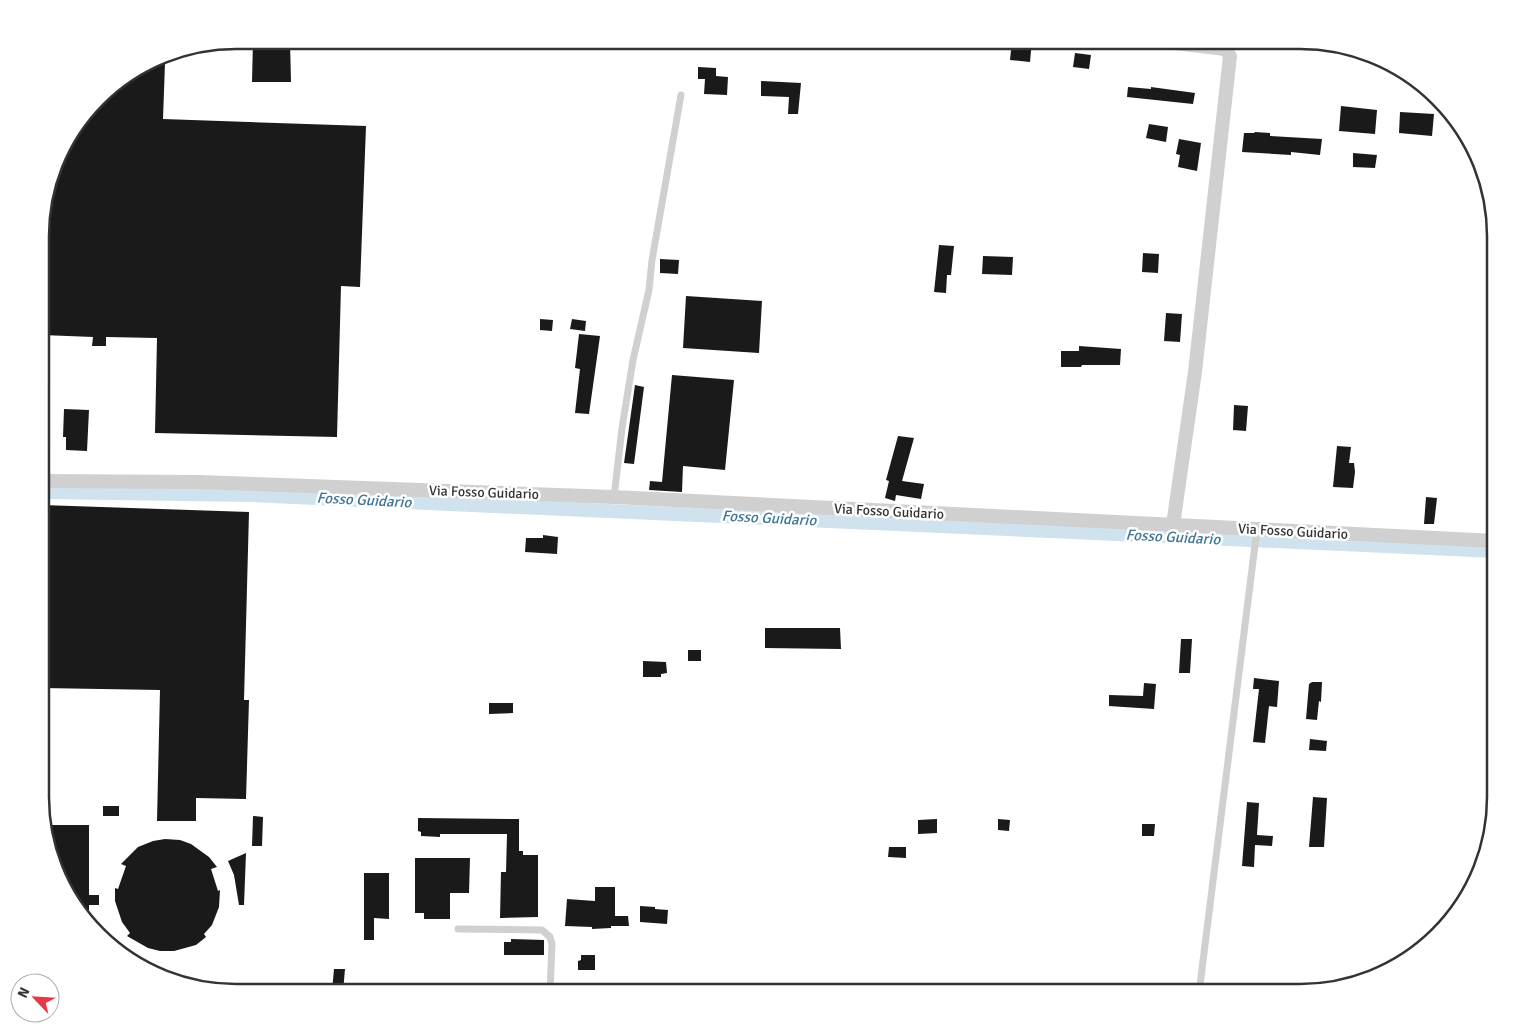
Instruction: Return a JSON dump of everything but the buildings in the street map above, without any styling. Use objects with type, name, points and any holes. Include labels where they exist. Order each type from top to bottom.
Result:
[{"type":"street","points":[[1173,526],[1195,372],[1230,56]]},
{"type":"street","name":"Via Fosso Guidario","points":[[49,481],[198,482],[614,497],[1256,531],[1487,540]]},
{"type":"lane","points":[[1196,49],[1221,52],[1230,56]]},
{"type":"lane","points":[[614,497],[622,428],[633,360],[649,290],[652,260],[681,95]]},
{"type":"lane","points":[[1200,984],[1256,531]]},
{"type":"lane","points":[[458,929],[542,930],[550,937],[552,944],[550,984]]},
{"type":"waterway","name":"Fosso Guidario","points":[[49,492],[251,495],[1487,551]]}]
